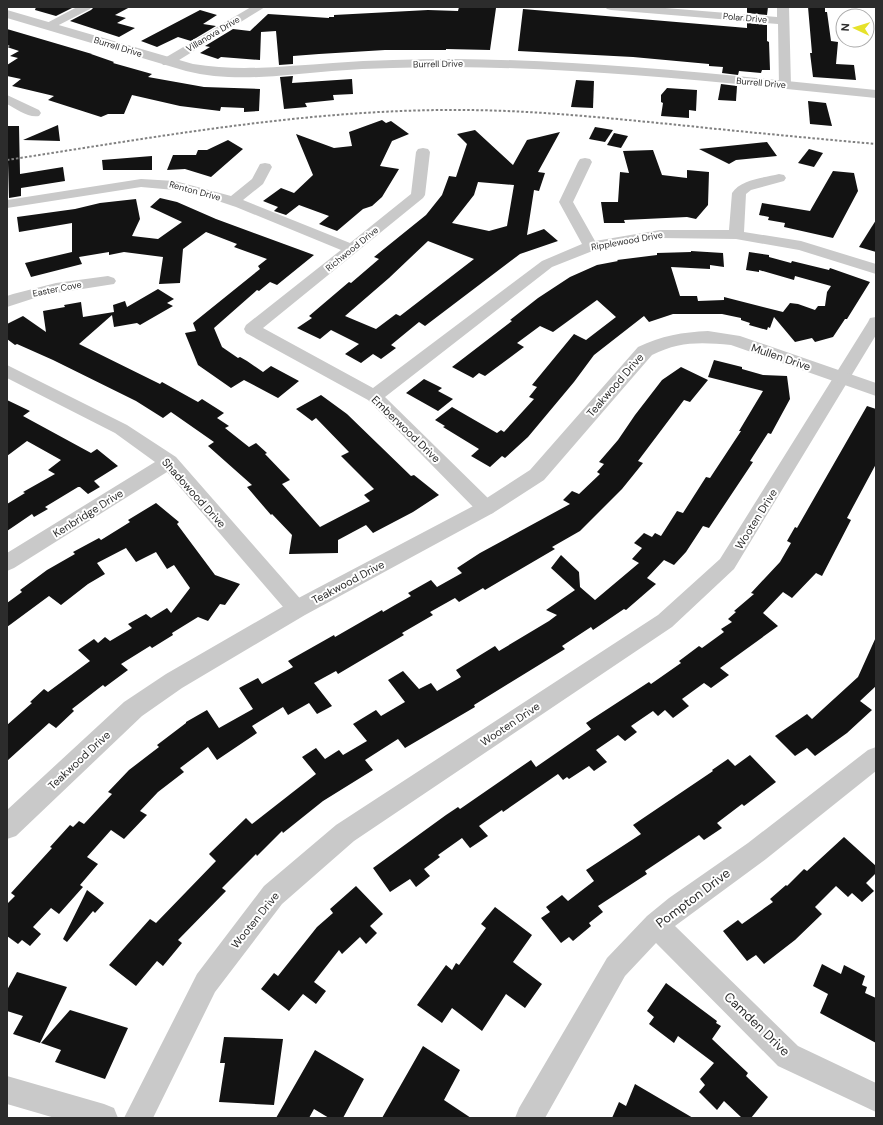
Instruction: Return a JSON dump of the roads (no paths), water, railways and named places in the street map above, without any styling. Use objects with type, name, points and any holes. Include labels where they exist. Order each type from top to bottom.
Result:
[{"type":"street","points":[[49,26],[86,7]]},
{"type":"street","name":"Villanova Drive","points":[[167,62],[259,7]]},
{"type":"street","name":"Polar Drive","points":[[611,7],[783,21]]},
{"type":"street","points":[[784,7],[785,86]]},
{"type":"street","name":"Burrell Drive","points":[[7,14],[167,62],[211,72],[236,74],[345,66],[453,63],[524,65],[608,69],[876,94]]},
{"type":"street","points":[[7,99],[34,113]]},
{"type":"street","name":"Richwood Drive","points":[[252,329],[352,250],[418,194],[423,152]]},
{"type":"street","points":[[585,162],[566,202],[591,246]]},
{"type":"street","points":[[233,201],[258,181],[265,167]]},
{"type":"street","points":[[736,235],[739,192],[746,187],[779,178]]},
{"type":"street","name":"Renton Drive","points":[[7,204],[148,182],[162,182],[182,186],[233,201],[352,250]]},
{"type":"street","name":"Ripplewood Drive","points":[[374,396],[547,264],[591,246],[660,234],[736,235],[801,246],[876,269]]},
{"type":"street","name":"Easter Cove","points":[[7,302],[24,295],[60,287],[108,280]]},
{"type":"street","name":"Wooten Drive","points":[[138,1118],[206,983],[273,895],[345,833],[665,621],[728,564],[876,322]]},
{"type":"street","name":"Emberwood Drive","points":[[252,329],[374,396],[486,508]]},
{"type":"street","name":"Mullen Drive","points":[[684,338],[708,337],[734,340],[876,390]]},
{"type":"street","name":"Teakwood Drive","points":[[7,827],[133,710],[174,681],[297,609],[486,508],[537,475],[645,351],[660,343],[684,338]]},
{"type":"street","name":"Shadowood Drive","points":[[7,370],[121,429],[169,462],[297,609]]},
{"type":"street","name":"Kenbridge Drive","points":[[7,563],[169,462]]},
{"type":"street","name":"Pompton Drive","points":[[529,1118],[616,967],[656,925],[678,907],[757,851],[876,757]]},
{"type":"street","name":"Camden Drive","points":[[656,925],[788,1056],[876,1100]]},
{"type":"street","points":[[7,1090],[104,1118]]},
{"type":"railway","points":[[7,160],[176,134],[289,119],[403,111],[487,110],[542,113],[876,144]]}]
